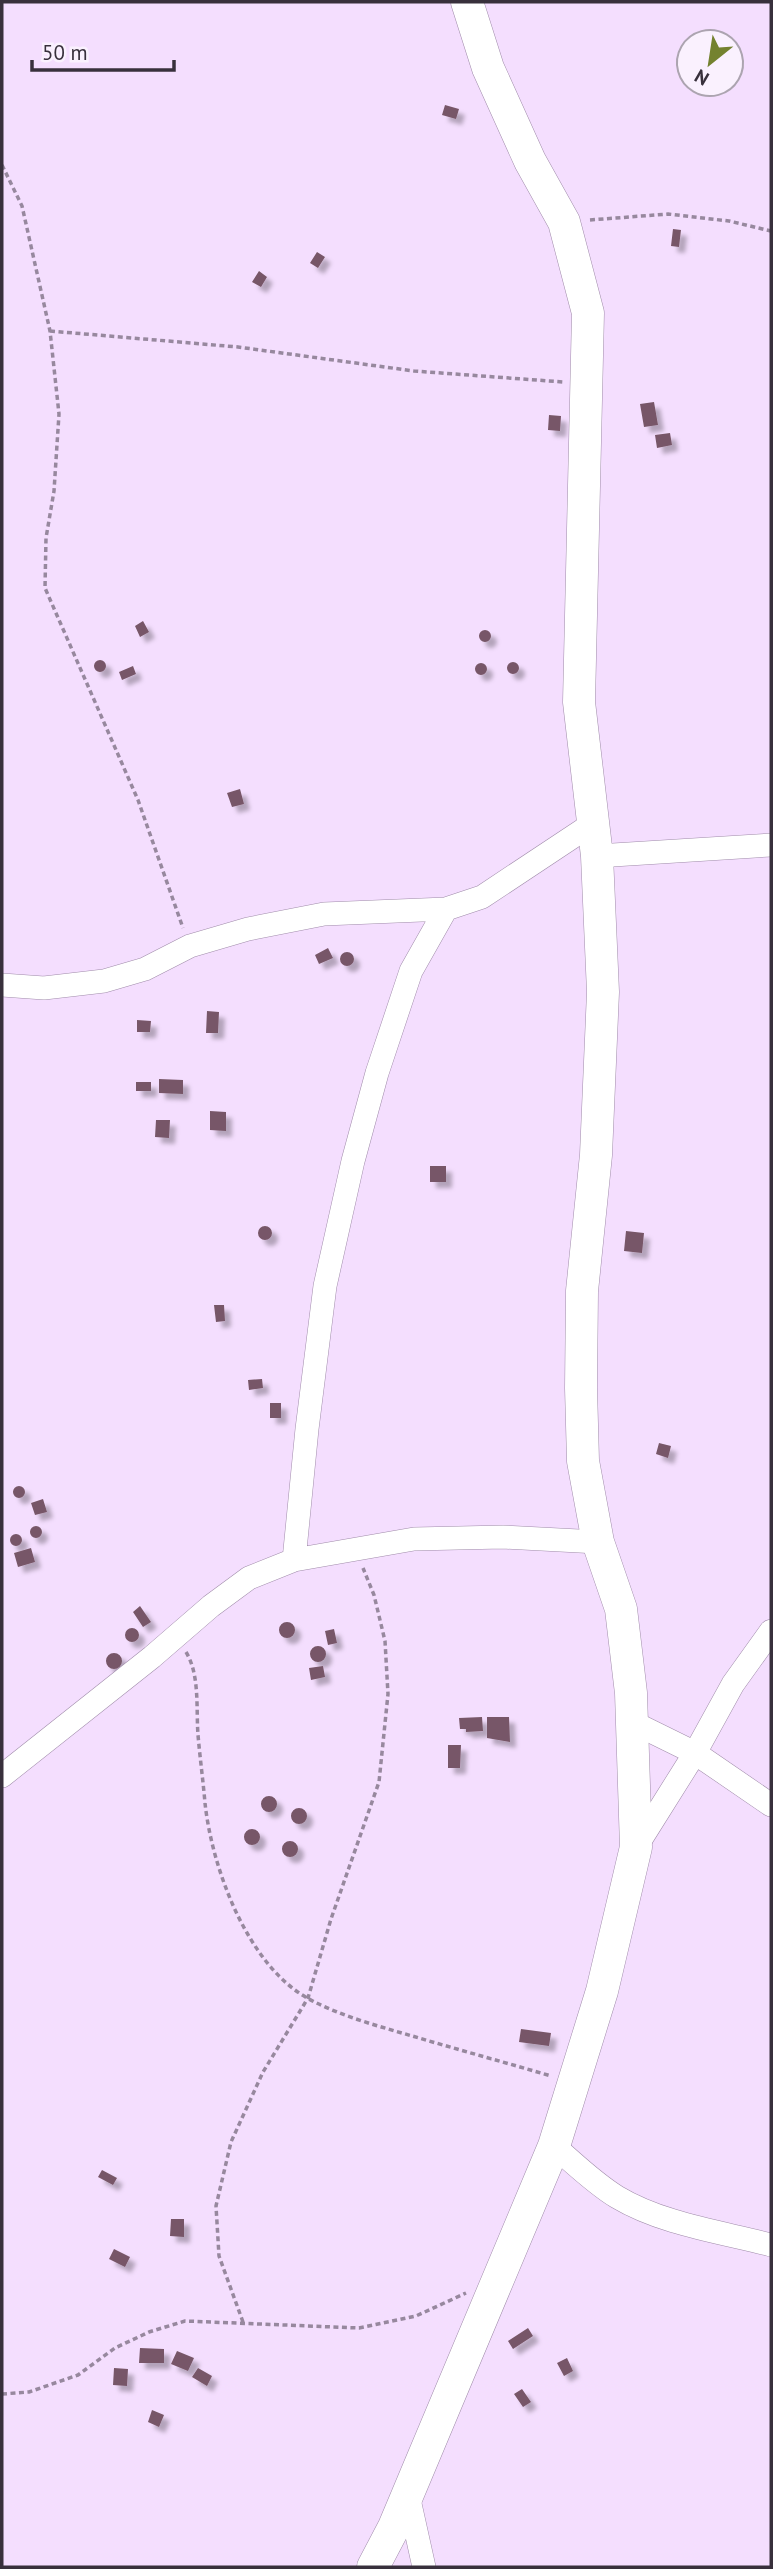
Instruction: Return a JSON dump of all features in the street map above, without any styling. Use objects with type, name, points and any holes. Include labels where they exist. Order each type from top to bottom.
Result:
[{"type":"street","points":[[373,2567],[408,2495],[554,2146],[602,1991],[636,1846],[631,1693],[621,1609],[598,1542],[583,1461],[580,1388],[582,1291],[596,1155],[603,992],[597,856],[579,702],[588,313],[564,222],[530,162],[488,68],[467,2]]},
{"type":"street","points":[[2,985],[44,988],[104,981],[145,969],[190,946],[247,929],[324,914],[446,909],[482,897],[592,824]]},
{"type":"street","points":[[597,856],[771,845]]},
{"type":"street","points":[[294,1560],[325,1286],[353,1161],[377,1073],[411,971],[446,909]]},
{"type":"street","points":[[2,1776],[211,1606],[249,1578],[294,1560],[414,1539],[503,1537],[598,1542]]},
{"type":"street","points":[[636,1846],[695,1753],[733,1684],[771,1631]]},
{"type":"street","points":[[632,1722],[695,1753],[771,1805]]},
{"type":"street","points":[[554,2146],[617,2197],[645,2211],[771,2245]]},
{"type":"street","points":[[408,2495],[424,2567]]},
{"type":"path","points":[[2,165],[22,206],[50,331],[59,414],[54,491],[46,538],[45,588],[138,800],[190,946]]},
{"type":"path","points":[[564,222],[668,214],[729,221],[771,231]]},
{"type":"path","points":[[50,331],[238,347],[414,371],[586,384]]},
{"type":"path","points":[[243,2322],[219,2256],[216,2206],[231,2142],[262,2072],[308,1998],[331,1919],[379,1782],[388,1694],[385,1641],[374,1595],[356,1549]]},
{"type":"path","points":[[176,1636],[190,1658],[195,1673],[198,1737],[206,1810],[220,1868],[241,1922],[260,1955],[281,1977],[308,1998],[372,2024],[573,2082]]},
{"type":"path","points":[[2,2394],[29,2392],[78,2375],[115,2348],[185,2321],[359,2328],[416,2316],[499,2278]]},
{"type":"building","points":[[445,105],[459,109],[456,119],[442,115]]},
{"type":"building","points":[[673,229],[681,230],[679,247],[671,246]]},
{"type":"building","points":[[317,252],[325,257],[318,268],[310,263]]},
{"type":"building","points":[[259,271],[267,277],[261,287],[252,282]]},
{"type":"building","points":[[654,402],[658,425],[644,427],[640,404]]},
{"type":"building","points":[[549,415],[561,416],[560,431],[548,430]]},
{"type":"building","points":[[670,433],[672,445],[657,448],[655,435]]},
{"type":"building","points":[[143,621],[149,632],[140,637],[135,626]]},
{"type":"building","points":[[485,630],[491,636],[485,642],[479,636]]},
{"type":"building","points":[[95,661],[105,661],[105,671],[95,671]]},
{"type":"building","points":[[513,662],[519,668],[513,674],[507,668]]},
{"type":"building","points":[[476,664],[486,664],[486,674],[476,674]]},
{"type":"building","points":[[133,666],[136,674],[122,680],[119,672]]},
{"type":"building","points":[[240,789],[244,804],[232,807],[227,793]]},
{"type":"building","points":[[328,948],[333,958],[319,964],[315,955]]},
{"type":"building","points":[[347,952],[352,954],[352,964],[347,966],[342,964],[340,959],[342,954]]},
{"type":"building","points":[[207,1011],[219,1012],[218,1033],[206,1033]]},
{"type":"building","points":[[137,1020],[151,1021],[150,1032],[137,1032]]},
{"type":"building","points":[[159,1079],[183,1080],[183,1094],[159,1093]]},
{"type":"building","points":[[136,1082],[151,1082],[151,1091],[136,1091]]},
{"type":"building","points":[[210,1111],[226,1112],[226,1131],[210,1130]]},
{"type":"building","points":[[156,1120],[170,1120],[169,1138],[155,1137]]},
{"type":"building","points":[[430,1166],[446,1166],[446,1182],[430,1182]]},
{"type":"building","points":[[265,1226],[270,1228],[270,1238],[265,1240],[260,1238],[258,1233],[260,1228]]},
{"type":"building","points":[[626,1231],[644,1233],[642,1253],[624,1251]]},
{"type":"building","points":[[214,1305],[224,1305],[225,1321],[216,1322]]},
{"type":"building","points":[[262,1379],[263,1388],[249,1390],[248,1380]]},
{"type":"building","points":[[270,1403],[281,1403],[281,1418],[270,1418]]},
{"type":"building","points":[[659,1443],[671,1446],[668,1458],[656,1454]]},
{"type":"building","points":[[14,1487],[24,1487],[24,1497],[14,1497]]},
{"type":"building","points":[[43,1499],[47,1512],[35,1515],[31,1503]]},
{"type":"building","points":[[31,1527],[41,1527],[41,1537],[31,1537]]},
{"type":"building","points":[[11,1535],[21,1535],[21,1545],[11,1545]]},
{"type":"building","points":[[31,1548],[35,1562],[18,1567],[14,1553]]},
{"type":"building","points":[[140,1606],[151,1622],[143,1627],[133,1612]]},
{"type":"building","points":[[287,1622],[295,1630],[287,1638],[279,1630]]},
{"type":"building","points":[[129,1628],[135,1628],[139,1635],[135,1642],[129,1642],[125,1638],[125,1632]]},
{"type":"building","points":[[334,1629],[337,1643],[328,1645],[325,1631]]},
{"type":"building","points":[[318,1646],[326,1654],[318,1662],[310,1654]]},
{"type":"building","points":[[114,1653],[122,1661],[114,1669],[106,1661]]},
{"type":"building","points":[[323,1666],[325,1677],[311,1680],[309,1668]]},
{"type":"building","points":[[482,1717],[483,1731],[466,1732],[466,1729],[460,1729],[459,1718]]},
{"type":"building","points":[[487,1717],[509,1717],[510,1742],[487,1738]]},
{"type":"building","points":[[448,1745],[461,1745],[460,1768],[448,1768]]},
{"type":"building","points":[[269,1796],[277,1804],[269,1812],[261,1804]]},
{"type":"building","points":[[299,1808],[307,1816],[299,1824],[291,1816]]},
{"type":"building","points":[[252,1829],[260,1837],[252,1845],[244,1837]]},
{"type":"building","points":[[290,1841],[298,1849],[290,1857],[282,1849]]},
{"type":"building","points":[[521,2029],[551,2033],[549,2046],[519,2042]]},
{"type":"building","points":[[102,2170],[117,2178],[113,2185],[98,2177]]},
{"type":"building","points":[[171,2219],[184,2219],[184,2237],[170,2236]]},
{"type":"building","points":[[114,2249],[130,2257],[125,2267],[109,2259]]},
{"type":"building","points":[[528,2328],[533,2336],[513,2349],[508,2341]]},
{"type":"building","points":[[140,2348],[164,2349],[164,2363],[139,2363]]},
{"type":"building","points":[[177,2351],[194,2358],[188,2371],[171,2364]]},
{"type":"building","points":[[567,2358],[573,2371],[564,2376],[557,2363]]},
{"type":"building","points":[[114,2368],[128,2369],[127,2386],[113,2385]]},
{"type":"building","points":[[198,2368],[212,2376],[207,2386],[192,2377]]},
{"type":"building","points":[[522,2389],[531,2402],[523,2407],[514,2394]]},
{"type":"building","points":[[152,2410],[164,2415],[159,2427],[148,2422]]}]
